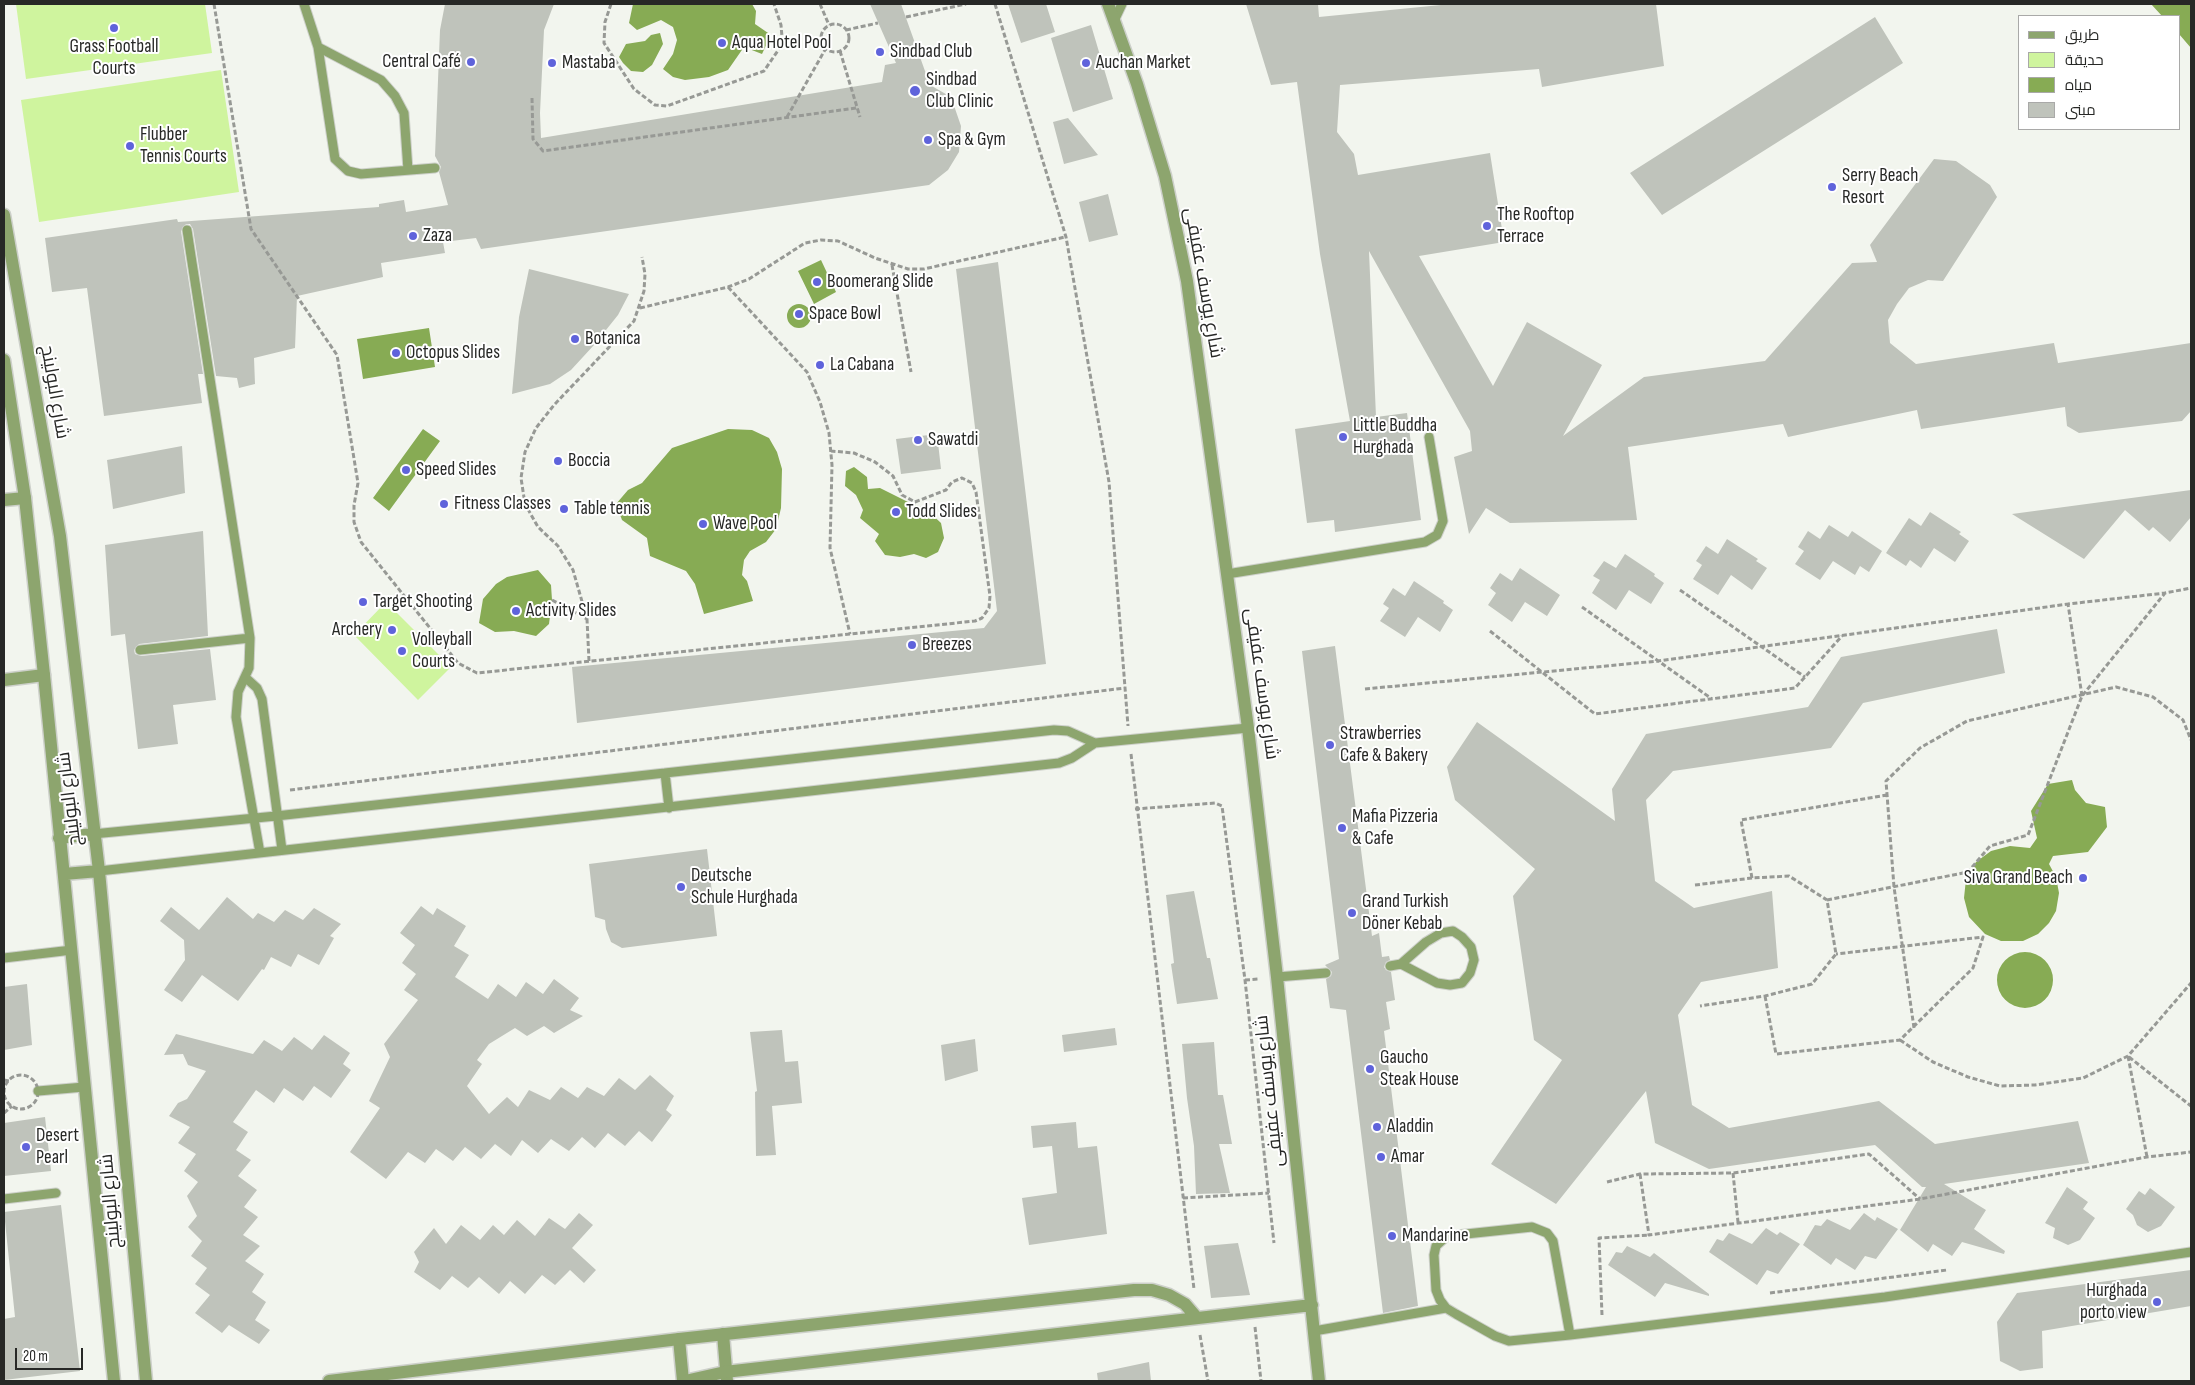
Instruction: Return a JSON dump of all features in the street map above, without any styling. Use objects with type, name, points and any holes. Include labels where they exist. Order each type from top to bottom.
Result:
[{"type":"street","name":"شارع يوسف عفيفى","points":[[1108,4],[1137,84],[1165,176],[1187,281],[1248,728],[1277,977],[1319,1381]]},
{"type":"street","name":"شارع البولينج","points":[[4,216],[60,536],[98,871],[146,1381]]},
{"type":"street","name":"شارع البولينج","points":[[4,360],[24,498],[44,675],[114,1381]]},
{"type":"street","points":[[4,500],[24,498]]},
{"type":"street","points":[[4,680],[44,675]]},
{"type":"street","points":[[59,838],[93,834]]},
{"type":"street","points":[[64,874],[98,871]]},
{"type":"street","points":[[329,1381],[723,1334],[1134,1290],[1152,1290],[1170,1295],[1185,1304],[1197,1318]]},
{"type":"street","points":[[679,1339],[684,1381],[1312,1305]]},
{"type":"street","points":[[723,1334],[726,1377]]},
{"type":"lane","points":[[304,4],[318,47],[335,159],[348,170],[360,174],[435,168]]},
{"type":"lane","points":[[1114,21],[1122,4]]},
{"type":"lane","points":[[318,47],[381,80],[395,96],[404,113],[408,170]]},
{"type":"lane","points":[[187,230],[250,638],[249,668],[238,692],[236,717],[260,853]]},
{"type":"lane","points":[[1227,574],[1425,542],[1437,535],[1443,521],[1429,438]]},
{"type":"lane","points":[[140,650],[250,638]]},
{"type":"lane","points":[[246,678],[257,688],[262,699],[282,850]]},
{"type":"lane","points":[[98,871],[1059,763],[1072,758],[1095,743],[1248,728]]},
{"type":"lane","points":[[93,834],[276,816],[1054,730],[1068,731],[1095,743]]},
{"type":"lane","points":[[665,773],[669,808]]},
{"type":"lane","points":[[1390,966],[1401,964],[1441,933],[1453,931],[1462,937],[1471,948],[1474,960],[1470,973],[1462,983],[1450,986],[1437,983],[1401,964]]},
{"type":"lane","points":[[4,958],[72,950]]},
{"type":"lane","points":[[1277,977],[1326,973]]},
{"type":"lane","points":[[38,1091],[84,1087]]},
{"type":"lane","points":[[4,1199],[56,1194]]},
{"type":"lane","points":[[1570,1336],[1553,1241],[1548,1233],[1532,1227],[1447,1236],[1441,1239],[1434,1254],[1436,1290],[1446,1308],[1495,1336],[1509,1341],[1570,1336],[1885,1297],[2191,1252]]},
{"type":"lane","points":[[1314,1331],[1446,1308]]},
{"type":"path","points":[[214,4],[251,229],[337,355],[358,483],[354,505],[354,522],[361,542],[458,663],[477,672],[975,621],[986,614],[990,596],[976,492],[972,482],[962,478],[952,482],[946,490],[915,502],[902,495],[893,476],[875,462],[854,453],[831,451]]},
{"type":"path","points":[[611,4],[605,22],[604,43],[634,89],[655,105],[667,106],[764,70],[779,49],[782,37],[781,25],[774,4]]},
{"type":"path","points":[[820,4],[829,25]]},
{"type":"path","points":[[906,17],[966,4]]},
{"type":"path","points":[[995,4],[1066,237],[1109,482],[1135,809],[1197,1318],[1208,1381]]},
{"type":"path","points":[[846,30],[878,23]]},
{"type":"path","points":[[838,24],[846,30],[848,44],[840,51],[832,52],[823,44],[822,33],[829,25],[838,24]]},
{"type":"path","points":[[787,118],[826,48]]},
{"type":"path","points":[[840,51],[860,117]]},
{"type":"path","points":[[532,98],[533,140],[543,151],[856,108]]},
{"type":"path","points":[[640,308],[728,287],[749,279],[805,243],[821,240],[838,241],[908,269],[924,269],[1066,237]]},
{"type":"path","points":[[589,661],[587,619],[573,570],[558,546],[538,527],[525,504],[521,478],[525,452],[536,428],[554,405],[634,321],[640,308],[644,291],[645,274],[642,257]]},
{"type":"path","points":[[892,264],[911,372]]},
{"type":"path","points":[[728,287],[807,372],[820,402],[829,433],[831,451],[830,548],[850,634]]},
{"type":"path","points":[[1365,689],[1541,674],[1658,661],[2191,588]]},
{"type":"path","points":[[1680,590],[1805,676]]},
{"type":"path","points":[[1695,885],[1752,878],[1789,876],[1828,900],[1968,872],[1990,846],[2028,835],[2082,696],[2165,593]]},
{"type":"path","points":[[552,600],[587,619]]},
{"type":"path","points":[[2068,604],[2082,696]]},
{"type":"path","points":[[1582,607],[1712,700]]},
{"type":"path","points":[[1490,631],[1541,674],[1595,714],[1795,688],[1842,635]]},
{"type":"path","points":[[273,792],[1125,688]]},
{"type":"path","points":[[1914,1028],[1894,887],[1886,781],[1920,748],[1967,720],[2116,688],[2153,697],[2183,720],[2191,740]]},
{"type":"path","points":[[1752,878],[1741,820],[1887,795]]},
{"type":"path","points":[[1135,809],[1215,803],[1222,806],[1274,1243]]},
{"type":"path","points":[[1828,900],[1836,954]]},
{"type":"path","points":[[1700,1006],[1765,996],[1812,984],[1836,954],[1983,937],[1974,968],[1900,1040],[1776,1054],[1765,996]]},
{"type":"path","points":[[1900,1040],[1933,1062],[1968,1077],[2000,1086],[2035,1085],[2083,1078],[2128,1056],[2191,983]]},
{"type":"path","points":[[2128,1056],[2191,1106]]},
{"type":"path","points":[[2128,1056],[2146,1157]]},
{"type":"path","points":[[4,1080],[9,1081]]},
{"type":"path","points":[[4,1113],[12,1106]]},
{"type":"path","points":[[1612,1314],[1602,1315],[1599,1238],[1649,1235],[1920,1199],[2146,1157],[2191,1152]]},
{"type":"path","points":[[1607,1182],[1640,1174],[1733,1173],[1868,1154],[1920,1199]]},
{"type":"path","points":[[1733,1173],[1738,1222]]},
{"type":"path","points":[[1640,1174],[1649,1235]]},
{"type":"path","points":[[1183,1198],[1269,1193]]},
{"type":"path","points":[[1769,1293],[1956,1269]]},
{"type":"path","points":[[1254,1312],[1261,1381]]},
{"type":"green space","name":"Grass Football Courts","points":[[16,4],[205,4],[212,53],[26,79]]},
{"type":"green space","name":"Flubber Tennis Courts","points":[[221,70],[239,192],[39,222],[21,100]]},
{"type":"green space","name":"Volleyball Courts","points":[[386,602],[451,667],[418,700],[354,635]]},
{"type":"water","name":"Aqua Hotel Pool","points":[[633,4],[752,4],[756,11],[755,24],[771,35],[762,54],[744,47],[728,70],[709,77],[685,80],[673,77],[663,69],[673,54],[677,40],[673,27],[661,20],[637,30],[629,23]]},
{"type":"water","points":[[2151,4],[2191,4],[2191,48],[2180,35],[2180,15],[2161,15]]},
{"type":"water","points":[[660,33],[663,44],[652,65],[643,72],[631,71],[619,57],[626,44],[645,41],[651,35]]},
{"type":"water","name":"Boomerang Slide","points":[[821,260],[836,292],[814,304],[798,271]]},
{"type":"water","name":"Space Bowl","points":[[799,304],[808,307],[811,316],[808,325],[799,328],[790,325],[787,316],[790,307]]},
{"type":"water","name":"Octopus Slides","points":[[429,328],[435,367],[363,379],[357,339]]},
{"type":"water","name":"Speed Slides","points":[[423,429],[440,441],[389,511],[373,498]]},
{"type":"water","name":"Wave Pool","points":[[728,429],[752,430],[769,438],[777,452],[782,469],[781,508],[776,529],[766,542],[750,551],[744,560],[742,575],[747,581],[753,601],[704,614],[695,584],[686,571],[650,556],[647,538],[622,520],[616,504],[628,490],[642,483],[672,448]]},
{"type":"water","name":"Todd Slides","points":[[854,467],[867,477],[868,489],[880,488],[910,503],[925,508],[941,523],[944,538],[938,552],[926,558],[914,554],[900,557],[885,555],[875,541],[879,534],[860,518],[863,510],[856,495],[845,486],[846,471]]},
{"type":"water","name":"Activity Slides","points":[[538,570],[551,585],[552,600],[549,624],[536,636],[514,631],[495,632],[479,623],[483,599],[496,584],[507,577]]},
{"type":"water","points":[[2072,780],[2075,790],[2086,803],[2105,807],[2107,827],[2088,852],[2053,856],[2049,864],[2056,877],[2059,893],[2056,911],[2049,923],[2038,934],[2023,941],[2001,941],[1985,934],[1969,917],[1964,898],[1966,879],[1976,862],[1991,851],[2010,846],[2030,848],[2037,838],[2031,811],[2048,784]]},
{"type":"water","points":[[2025,952],[2040,957],[2048,965],[2053,980],[2048,995],[2040,1003],[2025,1008],[2010,1003],[2002,995],[1997,980],[2002,965],[2010,957]]},
{"type":"building","points":[[445,4],[554,4],[544,30],[540,113],[541,138],[882,82],[885,65],[896,63],[870,4],[901,4],[930,85],[951,97],[961,126],[959,152],[948,170],[929,185],[481,249],[476,238],[443,242],[445,253],[381,263],[383,277],[297,296],[295,348],[254,358],[255,384],[239,388],[237,378],[216,376],[193,229],[190,224],[186,224],[181,231],[203,374],[198,374],[202,403],[104,416],[87,288],[52,292],[45,238],[177,219],[178,222],[379,207],[379,204],[404,200],[406,212],[448,205],[439,172],[441,167],[435,156],[440,30]]},
{"type":"building","points":[[1008,4],[1046,4],[1055,32],[1021,43]]},
{"type":"building","points":[[1246,4],[1318,4],[1319,17],[1451,4],[1656,4],[1664,66],[1542,87],[1539,69],[1340,85],[1337,132],[1354,154],[1358,175],[1490,153],[1504,242],[1419,256],[1493,386],[1527,322],[1602,365],[1563,436],[1644,377],[1765,361],[1852,263],[1877,262],[1870,245],[1934,159],[1956,161],[1990,185],[1997,197],[1943,281],[1928,280],[1909,288],[1897,304],[1888,320],[1890,343],[1916,364],[2054,343],[2058,363],[2191,343],[2191,411],[2182,421],[2079,433],[2067,426],[2065,407],[1921,429],[1917,410],[1788,437],[1783,424],[1628,447],[1637,520],[1510,523],[1486,508],[1469,534],[1454,457],[1472,451],[1470,431],[1369,251],[1376,417],[1407,413],[1421,520],[1335,532],[1334,520],[1307,523],[1295,429],[1350,421],[1320,254],[1297,82],[1271,85]]},
{"type":"building","points":[[1875,17],[1903,63],[1662,215],[1630,173]]},
{"type":"building","points":[[1091,25],[1113,99],[1073,112],[1051,38]]},
{"type":"building","points":[[1068,118],[1098,155],[1064,164],[1053,122]]},
{"type":"building","points":[[1108,194],[1118,235],[1089,242],[1079,202]]},
{"type":"building","points":[[998,262],[1046,664],[577,723],[572,667],[984,628],[997,611],[956,269]]},
{"type":"building","points":[[529,269],[629,294],[618,315],[571,370],[550,384],[512,394],[519,317]]},
{"type":"building","points":[[937,434],[941,469],[901,474],[896,439]]},
{"type":"building","points":[[182,446],[185,493],[113,509],[107,460]]},
{"type":"building","points":[[2191,490],[2191,517],[2170,542],[2153,527],[2149,531],[2125,510],[2084,559],[2012,514]]},
{"type":"building","points":[[1930,512],[1961,532],[1959,534],[1969,541],[1955,562],[1934,548],[1921,568],[1910,560],[1906,566],[1886,553],[1909,518],[1921,526]]},
{"type":"building","points":[[1829,525],[1848,537],[1852,531],[1882,551],[1869,572],[1860,566],[1855,575],[1833,561],[1820,580],[1795,564],[1804,551],[1798,547],[1808,531],[1820,539]]},
{"type":"building","points":[[203,531],[208,636],[139,644],[134,650],[135,654],[141,656],[210,649],[216,700],[173,705],[178,744],[138,749],[125,634],[111,636],[105,545]]},
{"type":"building","points":[[1727,539],[1758,559],[1756,561],[1767,568],[1752,590],[1731,575],[1718,595],[1693,579],[1702,565],[1696,561],[1706,546],[1718,554]]},
{"type":"building","points":[[1625,554],[1655,574],[1654,576],[1664,583],[1651,604],[1629,590],[1616,610],[1592,593],[1600,580],[1593,576],[1604,561],[1616,568]]},
{"type":"building","points":[[1520,568],[1560,595],[1547,616],[1525,602],[1512,622],[1488,605],[1496,593],[1490,588],[1500,573],[1512,581]]},
{"type":"building","points":[[1414,581],[1444,601],[1443,603],[1453,610],[1440,632],[1418,617],[1405,637],[1380,621],[1389,608],[1383,604],[1393,588],[1405,596]]},
{"type":"building","points":[[1997,629],[2005,673],[1863,703],[1831,748],[1673,771],[1646,800],[1655,881],[1694,908],[1772,891],[1778,968],[1701,982],[1678,1015],[1692,1105],[1729,1128],[1879,1101],[1935,1144],[2078,1121],[2089,1163],[1944,1184],[1986,1210],[1974,1229],[2005,1251],[2004,1254],[1962,1242],[1952,1256],[1933,1244],[1928,1252],[1900,1230],[1926,1187],[1922,1187],[1875,1145],[1709,1169],[1655,1143],[1646,1091],[1556,1204],[1491,1164],[1562,1060],[1534,1040],[1513,896],[1535,869],[1455,800],[1447,767],[1477,722],[1615,821],[1612,789],[1646,734],[1808,707],[1841,657]]},
{"type":"building","points":[[1335,646],[1372,936],[1379,933],[1382,957],[1389,956],[1390,960],[1386,962],[1384,967],[1391,972],[1395,1000],[1386,1002],[1390,1029],[1384,1031],[1418,1306],[1383,1313],[1346,1010],[1330,1008],[1326,979],[1331,976],[1332,972],[1325,965],[1339,959],[1302,651]]},
{"type":"building","points":[[707,849],[717,936],[622,948],[611,942],[605,920],[595,917],[589,864]]},
{"type":"building","points":[[1194,891],[1207,958],[1210,958],[1218,999],[1177,1004],[1171,964],[1174,963],[1166,895]]},
{"type":"building","points":[[227,897],[253,919],[258,913],[274,922],[285,910],[303,920],[314,908],[341,924],[330,936],[334,938],[319,965],[298,954],[291,967],[271,957],[264,970],[262,969],[238,1001],[202,975],[182,1002],[164,990],[185,960],[184,940],[160,921],[171,907],[199,930]]},
{"type":"building","points":[[421,906],[433,915],[437,908],[466,926],[454,946],[469,955],[455,977],[488,999],[498,984],[516,997],[526,982],[543,994],[554,979],[579,998],[570,1010],[583,1016],[554,1033],[544,1026],[527,1036],[515,1028],[489,1044],[477,1060],[482,1064],[467,1086],[489,1114],[507,1097],[518,1107],[529,1090],[550,1100],[561,1087],[578,1098],[587,1087],[604,1096],[619,1078],[635,1090],[650,1075],[674,1096],[666,1110],[672,1115],[652,1142],[639,1131],[625,1146],[608,1133],[595,1148],[582,1137],[569,1151],[551,1139],[538,1153],[522,1140],[511,1156],[495,1144],[481,1159],[465,1147],[453,1161],[436,1149],[425,1163],[408,1152],[386,1179],[350,1152],[380,1108],[369,1101],[390,1057],[384,1044],[418,1000],[404,990],[416,974],[402,963],[415,945],[400,933]]},
{"type":"building","points":[[27,984],[32,1045],[4,1050],[4,987]]},
{"type":"building","points":[[1115,1028],[1117,1045],[1064,1052],[1062,1035]]},
{"type":"building","points":[[782,1030],[785,1062],[798,1061],[802,1103],[772,1106],[776,1155],[756,1156],[755,1092],[757,1091],[750,1032]]},
{"type":"building","points":[[176,1034],[253,1054],[264,1040],[282,1051],[294,1037],[312,1050],[324,1035],[350,1053],[343,1064],[351,1070],[331,1098],[314,1086],[303,1101],[284,1088],[274,1103],[256,1090],[233,1122],[248,1132],[236,1150],[251,1160],[238,1176],[257,1190],[244,1207],[258,1217],[243,1235],[260,1246],[245,1261],[264,1274],[252,1292],[266,1302],[255,1320],[270,1330],[259,1344],[229,1325],[222,1333],[195,1313],[210,1295],[195,1284],[207,1268],[191,1256],[202,1241],[188,1227],[197,1216],[187,1196],[198,1182],[184,1171],[196,1154],[178,1143],[190,1127],[169,1116],[178,1103],[187,1099],[206,1071],[188,1065],[183,1054],[164,1055]]},
{"type":"building","points":[[975,1039],[978,1071],[945,1081],[941,1045]]},
{"type":"building","points":[[1214,1042],[1218,1095],[1223,1095],[1232,1144],[1219,1144],[1230,1193],[1196,1194],[1194,1146],[1182,1044]]},
{"type":"building","name":"Desert Pearl","points":[[45,1117],[51,1171],[4,1176],[4,1123]]},
{"type":"building","points":[[1076,1122],[1078,1148],[1097,1146],[1107,1234],[1029,1245],[1022,1198],[1057,1193],[1052,1146],[1033,1148],[1031,1126]]},
{"type":"building","points":[[2067,1187],[2088,1202],[2083,1209],[2095,1218],[2080,1240],[2068,1245],[2053,1238],[2055,1228],[2045,1223]]},
{"type":"building","points":[[2150,1188],[2175,1207],[2161,1226],[2148,1232],[2137,1225],[2133,1215],[2126,1209],[2139,1191],[2145,1195]]},
{"type":"building","points":[[61,1205],[80,1371],[4,1380],[4,1319],[15,1317],[4,1212]]},
{"type":"building","points":[[579,1213],[593,1225],[572,1248],[596,1270],[584,1283],[570,1270],[555,1285],[542,1275],[525,1294],[510,1281],[499,1294],[479,1277],[468,1288],[452,1276],[440,1290],[414,1272],[419,1262],[414,1252],[434,1228],[446,1244],[461,1225],[480,1240],[493,1225],[504,1235],[517,1220],[535,1236],[549,1218],[565,1229]]},
{"type":"building","points":[[1864,1213],[1875,1221],[1877,1217],[1898,1229],[1876,1259],[1865,1256],[1855,1270],[1836,1258],[1831,1265],[1803,1245],[1815,1225],[1821,1226],[1827,1219],[1850,1230]]},
{"type":"building","points":[[1766,1228],[1777,1235],[1780,1232],[1800,1244],[1778,1274],[1767,1270],[1757,1285],[1709,1252],[1717,1239],[1723,1241],[1729,1233],[1752,1244]]},
{"type":"building","points":[[1238,1243],[1250,1295],[1211,1298],[1204,1246]]},
{"type":"building","points":[[1627,1246],[1650,1257],[1654,1253],[1709,1294],[1709,1296],[1665,1283],[1655,1297],[1608,1265],[1616,1252],[1622,1253]]},
{"type":"building","points":[[2191,1270],[2191,1306],[2042,1331],[2043,1368],[2020,1371],[2000,1361],[1997,1322],[2017,1293]]},
{"type":"building","points":[[1149,1362],[1151,1381],[1098,1381],[1097,1373]]},
{"type":"place","name":"Grass Football Courts","points":[[114,28]]},
{"type":"place","name":"Aqua Hotel Pool","points":[[722,43]]},
{"type":"place","name":"Sindbad Club","points":[[880,52]]},
{"type":"place","name":"Central Café","points":[[471,62]]},
{"type":"place","name":"Mastaba","points":[[552,63]]},
{"type":"place","name":"Auchan Market","points":[[1086,63]]},
{"type":"place","name":"Sindbad Club Clinic","points":[[915,91]]},
{"type":"place","name":"Spa & Gym","points":[[928,140]]},
{"type":"place","name":"Flubber Tennis Courts","points":[[130,146]]},
{"type":"place","name":"Serry Beach Resort","points":[[1832,187]]},
{"type":"place","name":"The Rooftop Terrace","points":[[1487,226]]},
{"type":"place","name":"Zaza","points":[[413,236]]},
{"type":"place","name":"Boomerang Slide","points":[[817,282]]},
{"type":"place","name":"Space Bowl","points":[[799,314]]},
{"type":"place","name":"Botanica","points":[[575,339]]},
{"type":"place","name":"Octopus Slides","points":[[396,353]]},
{"type":"place","name":"La Cabana","points":[[820,365]]},
{"type":"place","name":"Little Buddha Hurghada","points":[[1343,437]]},
{"type":"place","name":"Sawatdi","points":[[918,440]]},
{"type":"place","name":"Boccia","points":[[558,461]]},
{"type":"place","name":"Speed Slides","points":[[406,470]]},
{"type":"place","name":"Fitness Classes","points":[[444,504]]},
{"type":"place","name":"Table tennis","points":[[564,509]]},
{"type":"place","name":"Todd Slides","points":[[896,512]]},
{"type":"place","name":"Wave Pool","points":[[703,524]]},
{"type":"place","name":"Target Shooting","points":[[363,602]]},
{"type":"place","name":"Activity Slides","points":[[516,611]]},
{"type":"place","name":"Archery","points":[[392,630]]},
{"type":"place","name":"Breezes","points":[[912,645]]},
{"type":"place","name":"Volleyball Courts","points":[[402,651]]},
{"type":"place","name":"Strawberries Cafe & Bakery","points":[[1330,745]]},
{"type":"place","name":"Mafia Pizzeria & Cafe","points":[[1342,828]]},
{"type":"place","name":"Siva Grand Beach","points":[[2083,878]]},
{"type":"place","name":"Deutsche Schule Hurghada","points":[[681,887]]},
{"type":"place","name":"Grand Turkish Döner Kebab","points":[[1352,913]]},
{"type":"place","name":"Gaucho Steak House","points":[[1370,1069]]},
{"type":"place","name":"Aladdin","points":[[1377,1127]]},
{"type":"place","name":"Desert Pearl","points":[[26,1147]]},
{"type":"place","name":"Amar","points":[[1381,1157]]},
{"type":"place","name":"Mandarine","points":[[1392,1236]]},
{"type":"place","name":"Hurghada porto view","points":[[2157,1302]]}]
